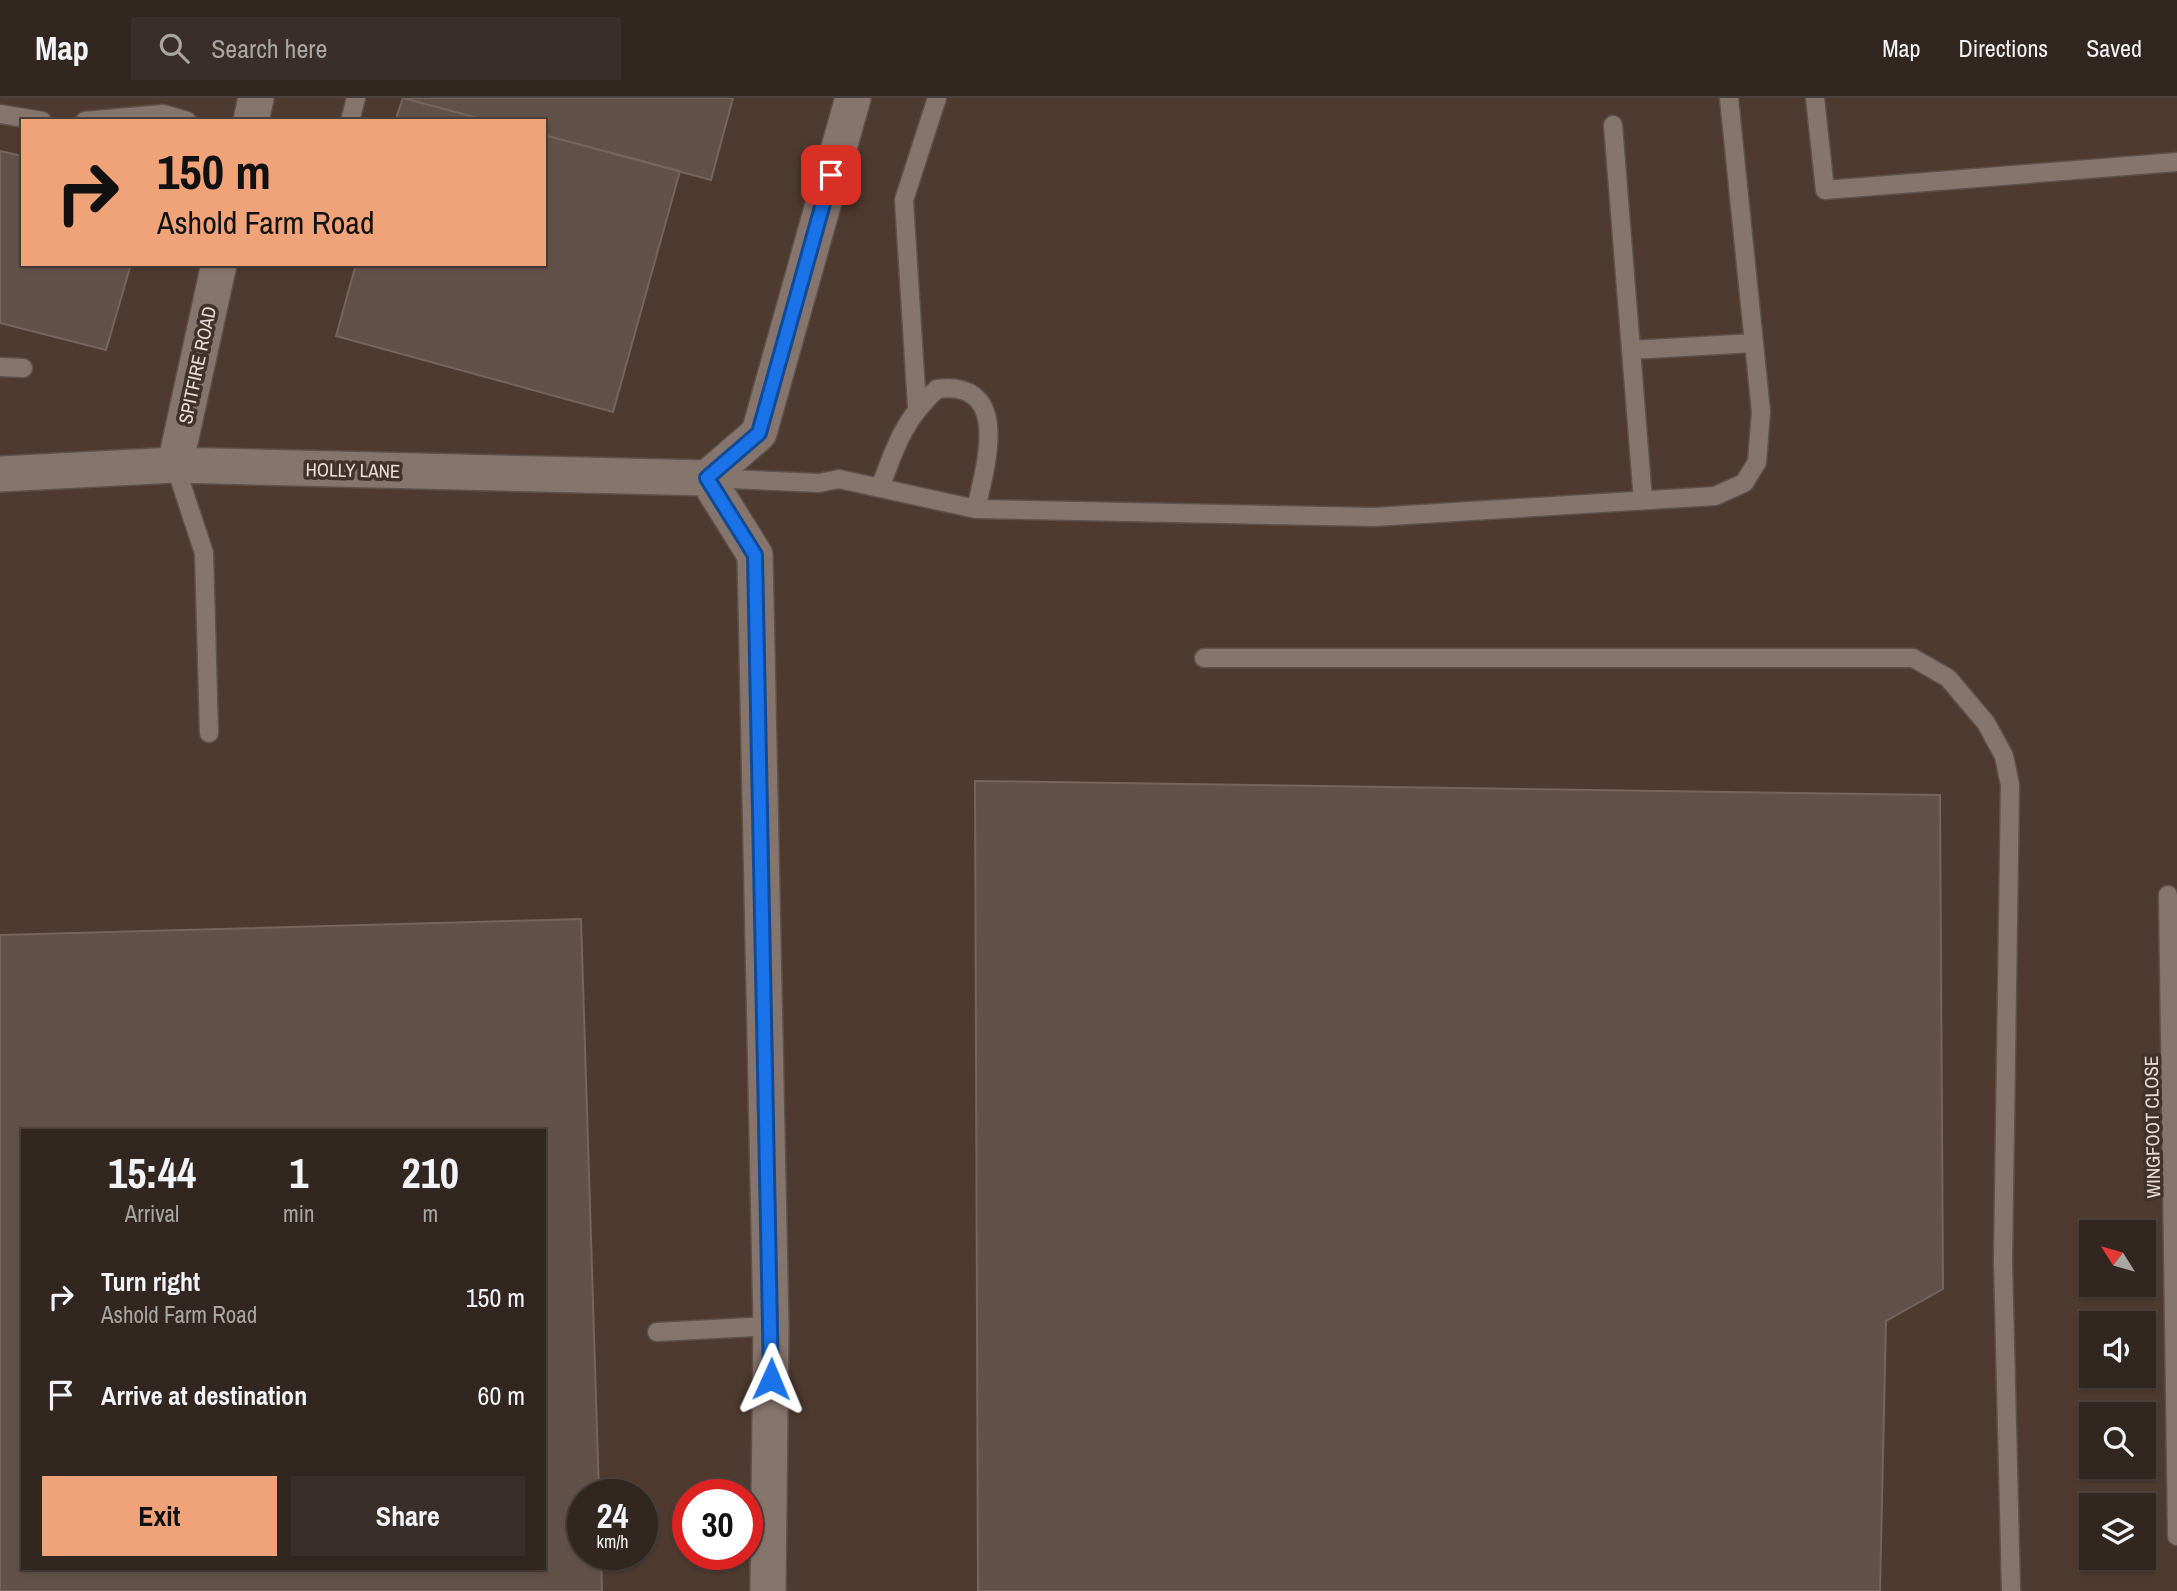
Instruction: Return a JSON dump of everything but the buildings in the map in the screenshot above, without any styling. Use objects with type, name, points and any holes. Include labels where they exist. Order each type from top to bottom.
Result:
[{"type":"street","points":[[251,119],[256,98]]},
{"type":"street","points":[[768,1591],[771,1326],[755,555],[707,478],[759,433],[853,98]]},
{"type":"street","name":"SPITFIRE ROAD","points":[[175,466],[219,266]]},
{"type":"street","name":"HOLLY LANE","points":[[0,474],[175,466],[707,478]]},
{"type":"lane","points":[[351,119],[356,98]]},
{"type":"lane","points":[[917,407],[904,200],[937,98]]},
{"type":"lane","points":[[707,478],[819,483],[839,479],[976,509],[1374,517],[1715,496],[1744,483],[1757,462],[1760,412],[1729,98]]},
{"type":"lane","points":[[1815,98],[1825,190],[2177,162]]},
{"type":"lane","points":[[96,119],[165,106],[184,119]]},
{"type":"lane","points":[[0,114],[30,119]]},
{"type":"lane","points":[[1613,125],[1643,500]]},
{"type":"lane","points":[[1631,350],[1754,342]]},
{"type":"lane","points":[[0,367],[23,368]]},
{"type":"lane","points":[[880,488],[899,435],[917,407],[937,389],[968,393],[985,407],[990,428],[976,509]]},
{"type":"lane","points":[[175,466],[204,553],[209,733]]},
{"type":"lane","points":[[1204,659],[1913,658],[1948,678],[1986,723],[2004,756],[2010,785],[2003,1261],[2011,1591]]},
{"type":"lane","name":"WINGFOOT CLOSE","points":[[2168,895],[2174,1012],[2177,1536]]},
{"type":"lane","points":[[657,1332],[771,1326]]},
{"type":"shaded area","points":[[0,98],[2177,98],[2177,1591],[0,1591]]},
{"type":"route","points":[[771,1379],[755,555],[707,478],[759,433],[831,175]]}]
